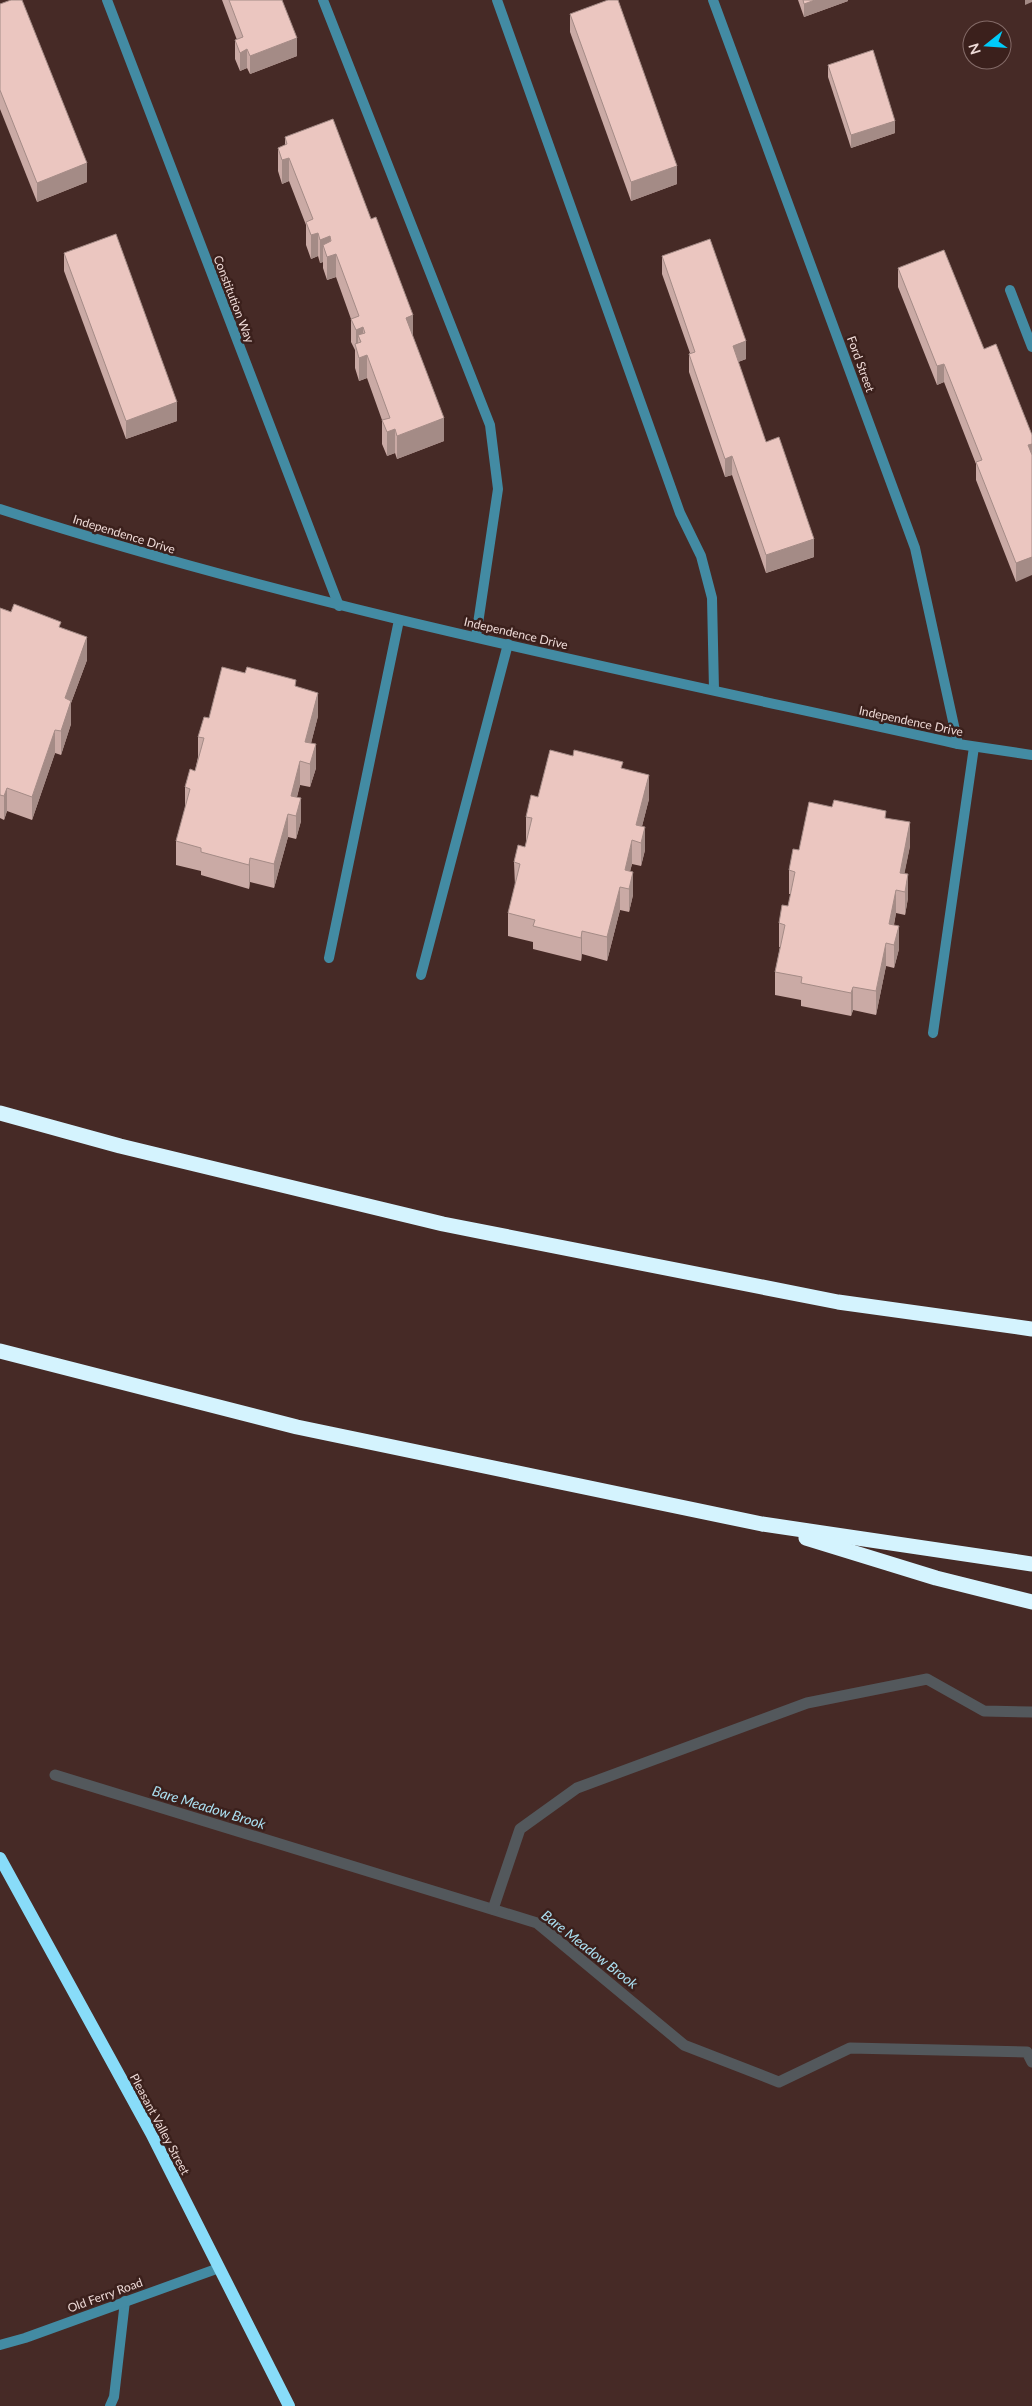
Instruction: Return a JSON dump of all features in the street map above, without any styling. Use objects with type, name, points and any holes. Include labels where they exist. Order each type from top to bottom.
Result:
[{"type":"highway","points":[[0,1113],[120,1146],[443,1224],[838,1302],[1032,1330]]},
{"type":"highway","points":[[0,1351],[298,1427],[762,1524],[1032,1564]]},
{"type":"highway","points":[[762,1524],[936,1578],[1032,1602]]},
{"type":"main road","name":"Pleasant Valley Street","points":[[0,1858],[151,2134],[289,2406]]},
{"type":"street","name":"Constitution Way","points":[[107,0],[339,606]]},
{"type":"street","points":[[323,0],[490,426],[498,489],[476,637]]},
{"type":"street","points":[[497,0],[680,513],[701,556],[712,598],[714,690]]},
{"type":"street","name":"Ford Street","points":[[714,0],[915,548],[958,744]]},
{"type":"street","points":[[1010,290],[1032,347]]},
{"type":"street","name":"Independence Drive","points":[[0,509],[136,552],[339,606],[958,744],[1032,755]]},
{"type":"street","points":[[329,958],[399,620]]},
{"type":"street","points":[[421,975],[508,644]]},
{"type":"street","points":[[934,1033],[974,747]]},
{"type":"street","name":"Old Ferry Road","points":[[0,2344],[219,2268]]},
{"type":"street","points":[[110,2406],[114,2397],[125,2301]]},
{"type":"building","points":[[11,0],[22,0],[87,163],[37,183],[0,90],[0,4]]},
{"type":"building","points":[[229,0],[282,0],[297,38],[250,56],[247,49],[240,53],[235,40],[243,37]]},
{"type":"building","points":[[608,0],[618,0],[677,166],[631,182],[570,14]]},
{"type":"building","points":[[803,0],[815,0],[804,4]]},
{"type":"building","points":[[873,50],[895,121],[851,135],[828,65]]},
{"type":"building","points":[[333,119],[371,219],[376,217],[413,315],[406,318],[444,418],[397,436],[395,429],[387,432],[382,420],[390,418],[367,355],[359,358],[355,344],[361,342],[358,335],[365,333],[363,327],[356,330],[351,319],[359,316],[336,254],[327,257],[323,245],[331,241],[330,236],[320,240],[318,233],[311,235],[306,222],[313,219],[289,158],[282,160],[278,148],[287,144],[285,137]]},
{"type":"building","points":[[116,234],[177,402],[126,421],[64,253]]},
{"type":"building","points":[[710,239],[746,341],[733,346],[766,442],[779,437],[814,539],[766,555],[732,456],[725,459],[689,354],[695,352],[662,256]]},
{"type":"building","points":[[944,250],[984,349],[996,344],[1032,435],[1032,444],[1028,445],[1032,455],[1032,557],[1016,563],[976,462],[982,460],[944,364],[937,366],[898,268]]},
{"type":"building","points":[[14,604],[61,622],[59,627],[87,637],[65,698],[71,701],[61,731],[55,730],[32,797],[7,788],[4,796],[0,795],[0,608],[11,612]]},
{"type":"building","points":[[222,667],[245,673],[247,667],[296,680],[295,686],[318,693],[305,742],[316,744],[310,764],[300,761],[291,796],[301,798],[296,816],[288,814],[274,864],[250,858],[249,865],[201,852],[201,848],[176,841],[190,789],[185,787],[190,769],[195,771],[204,738],[198,737],[204,717],[209,718]]},
{"type":"building","points":[[550,750],[573,756],[574,750],[623,762],[621,768],[649,775],[636,825],[645,827],[641,843],[632,840],[625,870],[633,872],[629,889],[620,887],[607,937],[582,931],[581,938],[533,926],[535,920],[508,913],[520,864],[514,862],[518,845],[525,847],[532,818],[526,817],[531,795],[538,797]]},
{"type":"building","points":[[834,800],[886,811],[885,818],[910,822],[900,873],[908,874],[905,892],[896,890],[889,924],[899,926],[894,945],[886,943],[876,991],[853,987],[851,993],[801,983],[802,977],[775,972],[785,925],[779,923],[782,905],[788,906],[795,872],[789,870],[793,849],[799,850],[809,802],[832,807]]},
{"type":"waterway","points":[[493,1909],[520,1829],[577,1788],[807,1703],[927,1679],[984,1711],[1032,1712]]},
{"type":"waterway","name":"Bare Meadow Brook","points":[[55,1775],[537,1923],[684,2045],[779,2082],[850,2048],[1027,2052],[1032,2062]]}]
